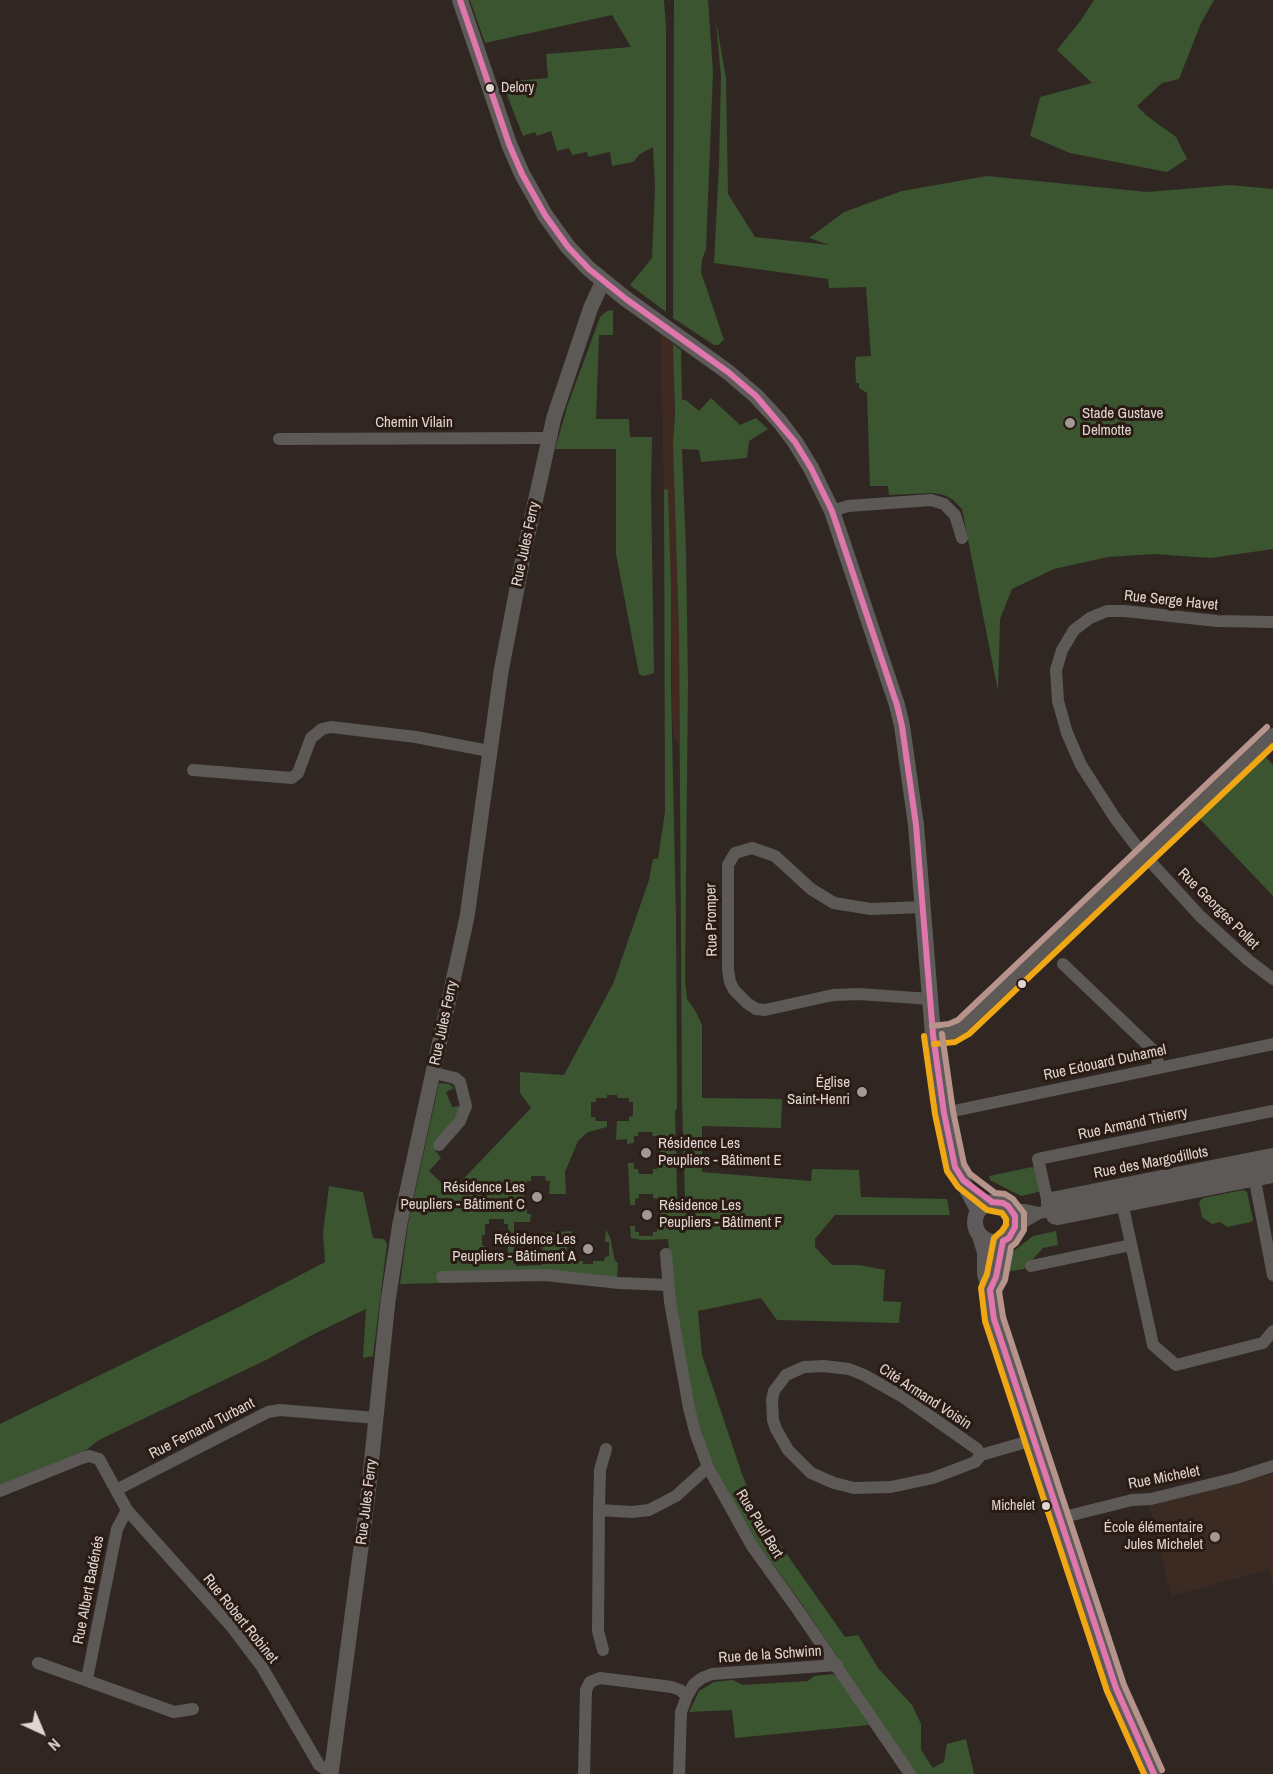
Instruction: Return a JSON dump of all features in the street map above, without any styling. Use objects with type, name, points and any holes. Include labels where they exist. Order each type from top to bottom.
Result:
[{"type":"main road","points":[[460,0],[509,144],[522,174],[545,215],[568,247],[603,281],[728,372],[756,396],[795,442],[811,468],[832,511],[902,726],[912,785],[933,1035],[944,1113],[955,1167],[985,1206]]},
{"type":"main road","points":[[980,1236],[991,1242],[1009,1238],[1014,1219],[1003,1203],[985,1206]]},
{"type":"main road","points":[[985,1206],[975,1224],[985,1252],[985,1274],[994,1319],[1116,1688],[1154,1774]]},
{"type":"main road","points":[[990,1290],[996,1277],[1003,1241]]},
{"type":"street","name":"Rue Jules Ferry","points":[[331,1774],[396,1243],[466,918],[501,672],[549,438],[591,307],[603,281]]},
{"type":"street","name":"Chemin Vilain","points":[[279,439],[549,438]]},
{"type":"street","points":[[832,511],[848,506],[931,500],[944,504],[955,515],[962,538]]},
{"type":"street","name":"Rue Serge Havet","points":[[1145,855],[1098,793],[1081,765],[1067,733],[1058,701],[1056,670],[1068,638],[1090,618],[1116,610],[1217,621],[1273,622]]},
{"type":"street","points":[[193,770],[291,778],[298,773],[311,738],[322,729],[331,727],[416,737],[489,751]]},
{"type":"street","points":[[933,1035],[952,1033],[963,1027],[1273,734]]},
{"type":"street","name":"Rue Promper","points":[[923,907],[871,909],[834,903],[811,889],[775,856],[752,848],[735,853],[728,865],[728,970],[734,990],[747,1004],[756,1009],[765,1010],[833,995],[859,994],[930,999]]},
{"type":"street","name":"Rue Georges Pollet","points":[[1145,855],[1200,916],[1273,980]]},
{"type":"street","points":[[1063,964],[1153,1050],[1159,1067]]},
{"type":"street","name":"Rue Edouard Duhamel","points":[[944,1113],[1273,1044]]},
{"type":"street","points":[[434,1073],[455,1078],[460,1082],[466,1106],[460,1120],[439,1145]]},
{"type":"street","name":"Rue Armand Thierry","points":[[1045,1207],[1038,1159],[1273,1111]]},
{"type":"street","name":"Rue des Margodillots","points":[[1014,1219],[1045,1207],[1273,1154]]},
{"type":"street","name":"Rue des Margodillots","points":[[1045,1207],[1273,1165]]},
{"type":"street","points":[[1045,1207],[1057,1220],[1273,1177]]},
{"type":"street","points":[[1255,1181],[1273,1275]]},
{"type":"street","points":[[1123,1207],[1153,1345],[1176,1365],[1263,1343],[1273,1331]]},
{"type":"street","points":[[1031,1266],[1131,1245]]},
{"type":"street","name":"Rue Paul Bert","points":[[666,1254],[668,1285],[689,1408],[708,1467],[752,1546],[837,1665],[910,1774]]},
{"type":"street","points":[[442,1277],[545,1275],[619,1283],[668,1285]]},
{"type":"street","name":"Cité Armand Voisin","points":[[981,1455],[977,1449],[903,1396],[849,1369],[824,1365],[804,1367],[786,1375],[774,1391],[773,1420],[788,1450],[811,1473],[834,1483],[854,1488],[891,1486],[933,1478],[975,1462],[981,1455],[1033,1440]]},
{"type":"street","name":"Rue Fernand Turbant","points":[[116,1490],[268,1413],[280,1410],[376,1418]]},
{"type":"street","points":[[603,1650],[598,1631],[599,1510],[600,1470],[606,1449]]},
{"type":"street","name":"Rue Robert Robinet","points":[[0,1491],[89,1456],[99,1460],[127,1510],[240,1637],[262,1667],[319,1765],[331,1774]]},
{"type":"street","name":"Rue Michelet","points":[[1060,1518],[1132,1500],[1150,1499],[1236,1479],[1273,1466]]},
{"type":"street","points":[[599,1510],[632,1512],[649,1510],[676,1496],[708,1467]]},
{"type":"street","name":"Rue Albert Badénés","points":[[87,1679],[117,1529],[127,1510]]},
{"type":"street","points":[[38,1663],[174,1712],[194,1709]]},
{"type":"street","name":"Rue de la Schwinn","points":[[687,1696],[694,1684],[712,1674],[837,1665]]},
{"type":"street","points":[[584,1774],[586,1690],[590,1682],[600,1678],[672,1687],[687,1696],[681,1712],[678,1774]]},
{"type":"shaded area","points":[[663,335],[673,344],[673,442],[679,578],[679,745],[673,733],[672,717],[668,491],[664,489],[663,449],[661,337]]},
{"type":"shaded area","name":"École élémentaire Jules Michelet","points":[[1273,1474],[1273,1583],[1268,1570],[1171,1596],[1149,1504]]},
{"type":"green space","points":[[470,0],[664,0],[666,28],[666,312],[630,285],[652,258],[655,187],[653,147],[640,154],[633,162],[612,166],[610,152],[588,157],[587,152],[572,155],[569,148],[557,151],[551,131],[537,136],[535,132],[523,136],[502,82],[548,78],[546,54],[631,47],[612,15],[485,43]]},
{"type":"green space","points":[[674,0],[708,0],[713,73],[706,249],[701,272],[724,340],[718,345],[714,345],[673,318]]},
{"type":"green space","points":[[1094,0],[1214,0],[1201,23],[1179,79],[1162,83],[1137,106],[1176,137],[1187,159],[1167,172],[1070,153],[1030,136],[1040,97],[1092,83],[1057,50]]},
{"type":"green space","name":"Stade Gustave Delmotte","points":[[716,21],[726,78],[728,194],[755,237],[830,245],[809,238],[844,212],[902,191],[987,176],[1147,192],[1230,185],[1273,189],[1273,549],[1211,558],[1153,554],[1108,557],[1054,569],[1012,589],[1000,619],[998,691],[962,509],[944,495],[933,493],[889,495],[888,486],[870,486],[867,393],[859,388],[859,383],[856,383],[855,363],[856,357],[871,356],[866,287],[829,288],[828,279],[714,263],[721,77]]},
{"type":"green space","points":[[613,310],[613,335],[599,335],[596,419],[629,419],[630,437],[652,437],[654,673],[644,676],[639,674],[616,554],[616,449],[555,449],[567,407],[600,317],[607,311]]},
{"type":"green space","points":[[673,344],[681,350],[682,400],[686,400],[699,411],[711,398],[740,425],[756,418],[768,429],[749,441],[747,458],[701,462],[699,450],[682,449],[688,682],[685,980],[687,999],[702,1025],[702,1098],[782,1099],[781,1128],[702,1126],[702,1172],[811,1181],[812,1169],[859,1170],[861,1197],[947,1199],[950,1215],[835,1215],[815,1239],[815,1247],[832,1265],[859,1265],[885,1270],[883,1301],[901,1302],[899,1323],[777,1320],[761,1298],[698,1311],[702,1355],[757,1512],[845,1637],[858,1635],[878,1668],[912,1705],[921,1724],[921,1750],[933,1768],[944,1762],[947,1744],[966,1739],[974,1774],[916,1774],[802,1604],[757,1543],[732,1500],[706,1449],[694,1405],[675,1311],[668,1239],[631,1238],[630,1226],[635,1226],[635,1232],[639,1232],[639,1236],[653,1236],[653,1232],[657,1232],[660,1210],[657,1210],[657,1199],[653,1198],[653,1194],[639,1194],[639,1198],[635,1199],[635,1205],[630,1205],[628,1163],[634,1163],[634,1169],[638,1169],[639,1174],[653,1174],[653,1169],[657,1169],[657,1158],[660,1158],[660,1148],[657,1147],[657,1136],[653,1136],[652,1132],[638,1132],[638,1136],[634,1136],[634,1143],[627,1144],[627,1139],[616,1140],[617,1121],[629,1121],[629,1117],[633,1116],[633,1102],[629,1102],[629,1098],[607,1095],[607,1098],[596,1098],[596,1102],[591,1102],[591,1117],[595,1117],[596,1121],[607,1121],[607,1127],[588,1132],[578,1141],[565,1172],[566,1194],[549,1194],[550,1181],[546,1181],[545,1176],[531,1176],[531,1181],[527,1181],[527,1192],[524,1192],[527,1214],[531,1214],[530,1222],[514,1222],[514,1237],[508,1237],[508,1224],[504,1224],[504,1219],[489,1219],[489,1224],[485,1224],[485,1235],[482,1235],[482,1246],[485,1246],[485,1257],[489,1257],[489,1262],[504,1261],[504,1257],[508,1257],[508,1244],[514,1244],[516,1266],[542,1265],[543,1233],[572,1231],[571,1242],[567,1242],[567,1256],[571,1257],[572,1261],[593,1264],[593,1261],[604,1261],[605,1257],[609,1256],[609,1242],[605,1242],[606,1230],[610,1237],[615,1261],[618,1263],[617,1280],[442,1274],[441,1283],[400,1284],[408,1224],[439,1083],[449,1084],[454,1088],[446,1092],[452,1107],[459,1106],[459,1112],[437,1142],[435,1150],[441,1158],[429,1171],[451,1192],[531,1108],[520,1093],[520,1072],[564,1075],[613,984],[649,880],[653,859],[658,859],[665,812],[664,489],[668,490],[671,586],[677,1194],[678,1202],[685,1201],[682,1100],[679,631],[673,442],[675,414]]},
{"type":"green space","points":[[1265,756],[1273,765],[1273,896],[1199,818]]},
{"type":"green space","points":[[1032,1167],[1038,1170],[1042,1191],[1021,1196],[990,1180],[989,1176]]},
{"type":"green space","points":[[329,1186],[363,1192],[373,1238],[384,1239],[387,1244],[373,1356],[363,1358],[366,1309],[99,1440],[86,1450],[0,1485],[0,1424],[241,1306],[325,1262],[323,1233]]},
{"type":"green space","points":[[1243,1190],[1247,1192],[1253,1220],[1251,1222],[1227,1227],[1220,1222],[1212,1224],[1202,1217],[1199,1202],[1203,1198]]},
{"type":"green space","points":[[1056,1231],[1058,1245],[1043,1248],[1024,1269],[1004,1272],[1007,1258],[1011,1253],[1033,1236]]},
{"type":"green space","points":[[833,1674],[869,1725],[735,1738],[732,1710],[689,1712],[699,1691],[714,1682],[733,1680],[743,1685],[808,1681],[814,1676]]},
{"type":"transit line","points":[[460,0],[509,144],[522,174],[545,215],[568,247],[589,269],[626,299],[728,372],[756,396],[795,442],[811,468],[832,511],[902,726],[916,825],[933,1035],[944,1113],[955,1167],[963,1180],[992,1202],[1008,1206],[1015,1216],[1015,1227],[1009,1238],[1003,1241],[996,1277],[990,1290],[994,1319],[1116,1688],[1154,1774]]},
{"type":"transit line","points":[[932,1026],[949,1024],[958,1020],[1267,727]]},
{"type":"transit line","points":[[934,1044],[955,1042],[969,1034],[1273,746]]},
{"type":"transit line","points":[[942,1034],[953,1111],[964,1164],[970,1174],[995,1193],[1005,1194],[1013,1199],[1024,1213],[1024,1230],[1011,1247],[1005,1280],[999,1291],[1003,1317],[1124,1685],[1162,1770]]},
{"type":"transit line","points":[[924,1036],[935,1114],[947,1171],[958,1187],[987,1210],[1002,1213],[1006,1219],[1006,1225],[994,1238],[987,1274],[981,1288],[985,1321],[1107,1691],[1144,1774]]},
{"type":"place","name":"Delory","points":[[490,88]]},
{"type":"place","name":"Stade Gustave Delmotte","points":[[1070,423]]},
{"type":"place","name":"Église Saint-Henri","points":[[862,1092]]},
{"type":"place","name":"Résidence Les Peupliers - Bâtiment E","points":[[646,1153]]},
{"type":"place","name":"Résidence Les Peupliers - Bâtiment C","points":[[537,1197]]},
{"type":"place","name":"Résidence Les Peupliers - Bâtiment F","points":[[647,1215]]},
{"type":"place","name":"Résidence Les Peupliers - Bâtiment A","points":[[588,1249]]},
{"type":"place","name":"Michelet","points":[[1046,1506]]},
{"type":"place","name":"École élémentaire Jules Michelet","points":[[1215,1537]]}]
